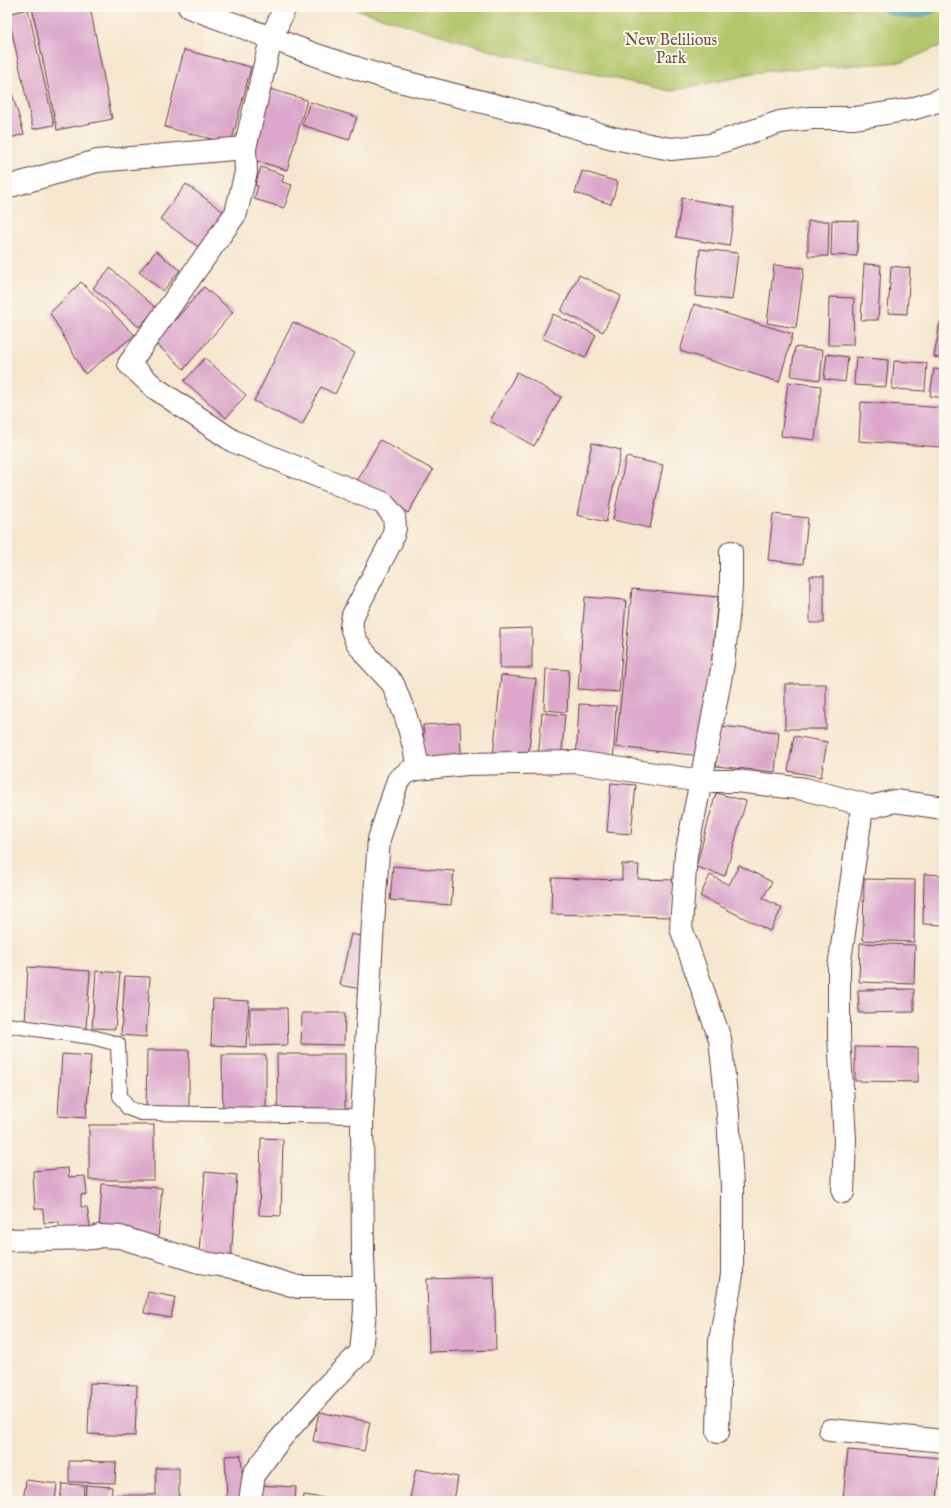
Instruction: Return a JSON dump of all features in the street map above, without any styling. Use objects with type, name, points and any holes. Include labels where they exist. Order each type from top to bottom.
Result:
[{"type":"street","points":[[189,7],[271,39],[384,77],[518,111],[613,138],[671,149],[711,145],[780,122],[811,118],[855,118],[912,109],[944,99]]},
{"type":"street","points":[[285,7],[271,39],[245,148],[246,172],[236,213],[129,364],[155,388],[233,441],[383,503],[394,516],[395,528],[391,542],[353,615],[351,628],[356,641],[367,656],[393,684],[406,717],[418,769]]},
{"type":"street","points":[[7,187],[97,161],[245,148]]},
{"type":"street","points":[[718,1432],[720,1341],[732,1275],[732,1187],[728,1114],[720,1039],[681,928],[686,854],[702,781],[723,664],[731,588],[731,552]]},
{"type":"street","points":[[250,1501],[254,1474],[281,1438],[327,1386],[361,1352],[365,1310],[362,1116],[367,1007],[379,839],[398,780],[408,772],[418,769],[466,764],[576,762],[702,781],[736,781],[805,789],[873,807]]},
{"type":"street","points":[[843,1192],[845,1140],[839,1036],[839,967],[862,809],[895,801],[944,808]]},
{"type":"street","points":[[7,1240],[94,1238],[99,1236],[120,1237],[199,1262],[231,1267],[298,1287],[364,1287]]},
{"type":"street","points":[[830,1430],[944,1441]]},
{"type":"lane","points":[[7,1025],[92,1036],[118,1044],[120,1096],[128,1108],[141,1113],[362,1116]]},
{"type":"green space","name":"New Belilious Park","points":[[348,7],[944,7],[944,44],[903,62],[767,71],[671,91],[503,54]]},
{"type":"water","points":[[877,7],[944,8],[927,15],[910,18],[885,12]]},
{"type":"building","points":[[32,7],[90,7],[112,119],[57,130]]},
{"type":"building","points":[[28,9],[54,125],[33,129],[8,14]]},
{"type":"building","points":[[184,50],[251,67],[231,144],[165,127]]},
{"type":"building","points":[[7,76],[24,134],[7,139]]},
{"type":"building","points":[[270,89],[307,100],[287,170],[250,159]]},
{"type":"building","points":[[310,102],[357,117],[349,140],[302,125]]},
{"type":"building","points":[[261,167],[284,175],[282,182],[292,185],[284,208],[254,199],[258,186],[255,185]]},
{"type":"building","points":[[582,171],[618,182],[611,204],[575,193]]},
{"type":"building","points":[[186,184],[225,213],[200,248],[160,219]]},
{"type":"building","points":[[682,198],[735,207],[729,246],[676,237]]},
{"type":"building","points":[[832,220],[858,221],[857,256],[831,255]]},
{"type":"building","points":[[808,221],[829,221],[828,256],[808,256]]},
{"type":"building","points":[[700,249],[738,253],[732,300],[695,296]]},
{"type":"building","points":[[156,251],[180,270],[163,291],[139,272]]},
{"type":"building","points":[[864,264],[881,265],[878,320],[861,320]]},
{"type":"building","points":[[774,265],[804,268],[796,328],[767,323]]},
{"type":"building","points":[[891,266],[910,268],[907,314],[888,313]]},
{"type":"building","points":[[110,268],[156,308],[139,327],[93,288]]},
{"type":"building","points":[[579,275],[621,296],[603,332],[561,311]]},
{"type":"building","points":[[81,282],[135,335],[85,374],[50,313]]},
{"type":"building","points":[[204,287],[233,312],[184,369],[155,343]]},
{"type":"building","points":[[829,297],[854,298],[853,345],[828,345]]},
{"type":"building","points":[[694,304],[793,334],[779,382],[680,351]]},
{"type":"building","points":[[553,314],[596,335],[585,358],[542,338]]},
{"type":"building","points":[[293,322],[355,353],[335,394],[321,387],[302,425],[254,401]]},
{"type":"building","points":[[940,322],[944,322],[944,359],[934,357]]},
{"type":"building","points":[[795,347],[823,350],[820,380],[791,376]]},
{"type":"building","points":[[827,354],[848,357],[845,382],[824,379]]},
{"type":"building","points":[[856,357],[888,360],[886,387],[854,385]]},
{"type":"building","points":[[205,358],[246,395],[226,418],[184,381]]},
{"type":"building","points":[[894,361],[927,363],[925,391],[892,389]]},
{"type":"building","points":[[934,369],[944,370],[944,398],[930,396]]},
{"type":"building","points":[[517,372],[561,397],[534,446],[490,421]]},
{"type":"building","points":[[788,382],[821,386],[815,440],[781,436]]},
{"type":"building","points":[[861,402],[944,408],[941,447],[859,441]]},
{"type":"building","points":[[380,440],[433,470],[408,513],[356,483]]},
{"type":"building","points":[[592,443],[621,450],[606,522],[577,515]]},
{"type":"building","points":[[626,457],[663,465],[650,528],[613,520]]},
{"type":"building","points":[[773,514],[808,518],[803,564],[768,560]]},
{"type":"building","points":[[810,576],[824,576],[824,623],[810,623]]},
{"type":"building","points":[[632,589],[718,597],[702,756],[616,747]]},
{"type":"building","points":[[585,597],[626,600],[619,692],[578,689]]},
{"type":"building","points":[[532,628],[532,668],[500,668],[500,629]]},
{"type":"building","points":[[546,669],[569,670],[567,712],[544,710]]},
{"type":"building","points":[[501,675],[536,679],[528,760],[493,756]]},
{"type":"building","points":[[785,684],[826,684],[826,729],[785,729]]},
{"type":"building","points":[[579,704],[616,706],[613,764],[576,762]]},
{"type":"building","points":[[542,713],[565,715],[561,760],[538,758]]},
{"type":"building","points":[[460,723],[461,756],[425,760],[423,725]]},
{"type":"building","points":[[720,726],[779,732],[775,772],[716,766]]},
{"type":"building","points":[[794,736],[827,742],[821,777],[788,771]]},
{"type":"building","points":[[611,783],[636,785],[631,834],[607,832]]},
{"type":"building","points":[[716,793],[746,801],[725,876],[696,867]]},
{"type":"building","points":[[622,864],[639,865],[638,879],[673,880],[671,917],[551,914],[552,878],[622,880]]},
{"type":"building","points":[[739,865],[772,882],[763,898],[782,908],[770,931],[700,896],[710,875],[729,885]]},
{"type":"building","points":[[393,866],[454,871],[451,905],[390,900]]},
{"type":"building","points":[[924,874],[944,875],[944,925],[923,924]]},
{"type":"building","points":[[864,879],[915,880],[914,942],[863,940]]},
{"type":"building","points":[[351,934],[372,938],[361,989],[340,985]]},
{"type":"building","points":[[860,943],[915,945],[914,984],[859,982]]},
{"type":"building","points":[[28,967],[90,971],[86,1029],[25,1025]]},
{"type":"building","points":[[96,971],[120,973],[115,1029],[92,1028]]},
{"type":"building","points":[[125,976],[150,977],[146,1037],[121,1035]]},
{"type":"building","points":[[914,989],[914,1012],[859,1013],[858,990]]},
{"type":"building","points":[[213,999],[249,1001],[246,1047],[211,1045]]},
{"type":"building","points":[[250,1008],[287,1008],[288,1045],[250,1046]]},
{"type":"building","points":[[302,1013],[345,1013],[344,1045],[301,1044]]},
{"type":"building","points":[[855,1047],[918,1048],[918,1082],[855,1081]]},
{"type":"building","points":[[147,1050],[189,1050],[189,1108],[146,1108]]},
{"type":"building","points":[[62,1054],[91,1056],[86,1118],[58,1116]]},
{"type":"building","points":[[277,1054],[345,1054],[345,1110],[278,1111]]},
{"type":"building","points":[[222,1055],[266,1055],[266,1112],[223,1113]]},
{"type":"building","points":[[89,1125],[154,1125],[154,1180],[89,1180]]},
{"type":"building","points":[[261,1138],[283,1139],[281,1216],[259,1215]]},
{"type":"building","points":[[68,1168],[69,1177],[85,1176],[87,1194],[81,1195],[81,1207],[87,1207],[92,1237],[59,1237],[59,1222],[44,1223],[43,1209],[35,1209],[33,1171]]},
{"type":"building","points":[[205,1172],[237,1175],[231,1259],[199,1253]]},
{"type":"building","points":[[102,1184],[162,1188],[158,1238],[99,1230]]},
{"type":"building","points":[[494,1277],[496,1350],[429,1352],[427,1279]]},
{"type":"building","points":[[148,1292],[175,1297],[171,1318],[144,1313]]},
{"type":"building","points":[[90,1383],[137,1385],[135,1436],[88,1434]]},
{"type":"building","points":[[319,1412],[370,1422],[364,1451],[313,1441]]},
{"type":"building","points":[[848,1450],[941,1458],[937,1501],[878,1501],[843,1498]]},
{"type":"building","points":[[241,1455],[244,1501],[227,1501],[225,1456]]},
{"type":"building","points":[[69,1461],[116,1462],[115,1483],[69,1482]]},
{"type":"building","points":[[156,1468],[179,1468],[179,1501],[117,1501],[117,1495],[156,1495]]},
{"type":"building","points":[[416,1469],[458,1477],[454,1501],[424,1501],[410,1498]]},
{"type":"building","points":[[26,1480],[57,1484],[55,1501],[23,1501]]},
{"type":"building","points":[[62,1484],[84,1485],[83,1501],[60,1501]]},
{"type":"building","points":[[86,1485],[112,1487],[111,1501],[85,1501]]},
{"type":"building","points":[[256,1485],[296,1487],[295,1501],[255,1501]]},
{"type":"building","points":[[304,1495],[331,1499],[331,1501],[303,1501]]}]
